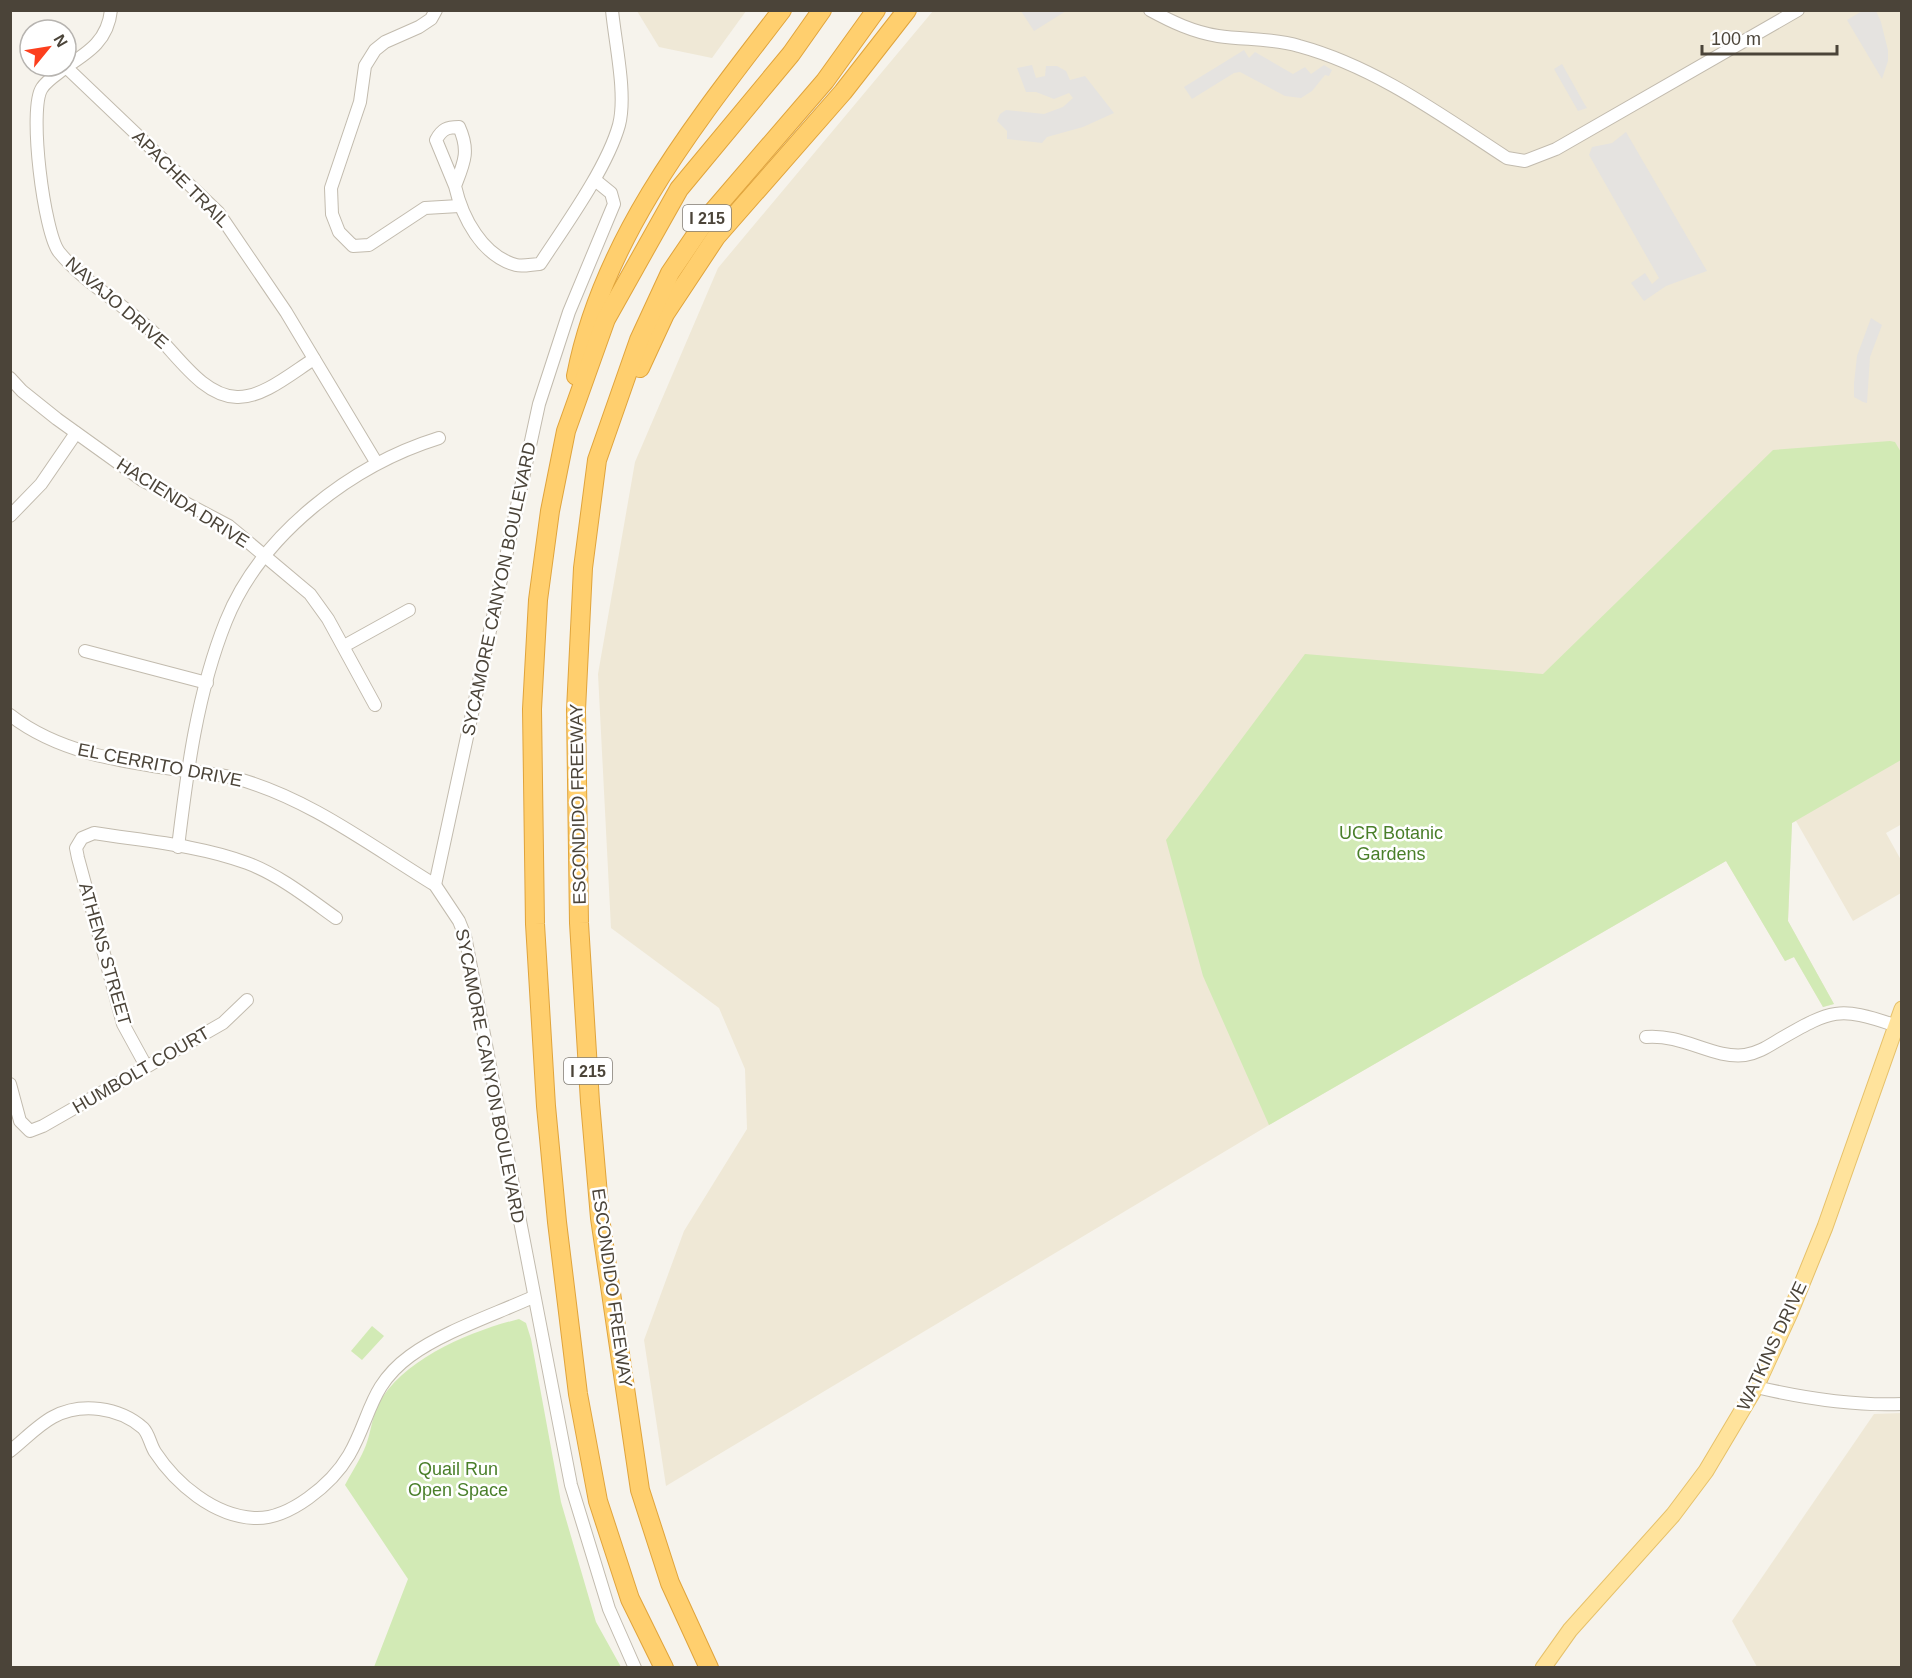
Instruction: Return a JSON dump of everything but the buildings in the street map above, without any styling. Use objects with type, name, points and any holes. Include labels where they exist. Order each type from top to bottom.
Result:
[{"type":"highway","points":[[566,431],[582,348],[600,296],[628,234],[671,158],[782,10]]},
{"type":"highway","name":"I 215","points":[[664,1668],[630,1599],[598,1501],[578,1394],[557,1222],[546,1106],[536,924],[532,709],[538,600],[550,511],[566,431],[606,319],[679,189],[791,54],[822,10]]},
{"type":"highway","name":"ESCONDIDO FREEWAY","points":[[709,1668],[670,1583],[640,1490],[596,1177],[579,923],[576,710],[584,568],[597,460],[639,340],[670,273],[708,217],[825,81],[876,10]]},
{"type":"highway","points":[[597,460],[665,314],[684,282],[748,198],[843,93],[907,10]]},
{"type":"main road","name":"WATKINS DRIVE","points":[[1543,1668],[1570,1630],[1673,1515],[1706,1471],[1756,1387],[1790,1313],[1825,1227],[1894,1024],[1902,1009]]},
{"type":"street","points":[[78,59],[95,48],[110,24],[111,10]]},
{"type":"street","points":[[436,10],[431,19],[409,33],[384,42],[368,59],[360,102],[331,188],[332,214],[339,232],[353,246],[369,245],[425,208],[459,206]]},
{"type":"street","points":[[455,186],[459,206],[489,251],[517,265],[540,264],[595,180],[619,124],[621,93],[612,10]]},
{"type":"street","points":[[1150,10],[1197,31],[1220,36],[1287,42],[1338,60],[1401,90],[1507,158],[1525,161],[1541,157],[1798,10]]},
{"type":"street","name":"NAVAJO DRIVE","points":[[53,78],[41,88],[35,122],[48,227],[57,250],[73,267],[154,333],[197,377],[217,392],[238,397],[259,392],[314,359]]},
{"type":"street","name":"APACHE TRAIL","points":[[78,78],[218,212],[286,312],[376,462]]},
{"type":"street","name":"SYCAMORE CANYON BOULEVARD","points":[[595,180],[611,193],[614,204],[612,213],[592,253],[569,312],[541,397],[435,885],[459,921],[465,936],[533,1298],[579,1517],[609,1609],[635,1668]]},
{"type":"street","name":"HACIENDA DRIVE","points":[[10,378],[22,391],[76,433],[142,480],[229,526],[310,594],[344,646],[375,705]]},
{"type":"street","points":[[10,516],[41,484],[76,433]]},
{"type":"street","points":[[336,918],[290,886],[247,863],[208,851],[178,848],[188,771],[207,683],[226,621],[266,555],[313,507],[339,486],[376,462],[406,448],[440,438]]},
{"type":"street","points":[[344,646],[409,610]]},
{"type":"street","points":[[85,651],[207,683]]},
{"type":"street","name":"EL CERRITO DRIVE","points":[[10,715],[43,737],[69,748],[96,755],[234,778],[296,800],[435,885]]},
{"type":"street","name":"ATHENS STREET","points":[[146,1066],[123,1024],[76,848],[82,838],[94,833],[178,848]]},
{"type":"street","name":"HUMBOLT COURT","points":[[10,1084],[20,1121],[30,1131],[43,1126],[223,1023],[247,1000]]},
{"type":"street","points":[[1646,1037],[1668,1036],[1720,1053],[1740,1055],[1763,1049],[1820,1017],[1838,1012],[1862,1014],[1894,1024]]},
{"type":"street","points":[[10,1450],[53,1417],[85,1408],[113,1411],[130,1418],[145,1429],[155,1451],[183,1485],[207,1503],[231,1514],[255,1518],[281,1513],[296,1506],[331,1478],[349,1455],[368,1406],[385,1379],[410,1356],[533,1298]]},
{"type":"street","points":[[1756,1387],[1791,1395],[1871,1404],[1902,1404]]},
{"type":"shaded area","points":[[1021,10],[1066,11],[1034,31]]},
{"type":"shaded area","points":[[1864,10],[1876,11],[1881,22],[1888,50],[1888,61],[1882,79],[1847,20]]},
{"type":"shaded area","points":[[637,11],[746,11],[712,58],[659,47]]},
{"type":"shaded area","points":[[933,11],[1901,11],[1902,824],[1886,833],[1901,860],[1901,893],[1853,921],[1796,821],[1792,823],[1788,921],[1834,1004],[1823,1007],[1794,957],[1785,961],[1726,861],[1269,1125],[666,1486],[644,1340],[684,1231],[747,1129],[745,1069],[719,1008],[611,928],[598,674],[635,462],[718,268]]},
{"type":"shaded area","points":[[1244,50],[1249,58],[1255,52],[1293,74],[1305,67],[1311,74],[1324,65],[1332,70],[1329,76],[1325,75],[1312,91],[1301,98],[1285,96],[1240,72],[1234,73],[1192,99],[1184,87]]},
{"type":"shaded area","points":[[1562,64],[1587,108],[1578,111],[1554,69]]},
{"type":"shaded area","points":[[1032,65],[1036,78],[1045,76],[1046,66],[1057,66],[1066,71],[1070,80],[1085,76],[1114,113],[1083,127],[1047,137],[1042,143],[1007,139],[1007,131],[997,121],[1000,114],[1006,110],[1044,114],[1063,107],[1073,98],[1069,93],[1054,99],[1036,92],[1026,92],[1017,68]]},
{"type":"shaded area","points":[[1626,132],[1707,271],[1666,286],[1644,301],[1631,283],[1645,273],[1652,284],[1659,278],[1589,155],[1592,147],[1612,143]]},
{"type":"shaded area","points":[[1871,318],[1882,325],[1870,357],[1867,403],[1854,397],[1854,383],[1857,356]]},
{"type":"shaded area","points":[[1901,1413],[1901,1667],[1757,1667],[1732,1621],[1874,1414]]},
{"type":"green space","name":"UCR Botanic Gardens","points":[[1895,442],[1902,454],[1901,760],[1792,823],[1788,921],[1834,1004],[1823,1007],[1794,957],[1785,961],[1726,861],[1269,1125],[1203,976],[1166,840],[1305,654],[1543,674],[1773,450]]},
{"type":"green space","name":"Quail Run Open Space","points":[[519,1319],[526,1323],[531,1339],[561,1502],[596,1622],[621,1667],[374,1667],[408,1579],[345,1485],[366,1445],[378,1405],[403,1374],[440,1349],[480,1331]]},
{"type":"green space","points":[[372,1326],[384,1336],[362,1360],[351,1351]]}]
